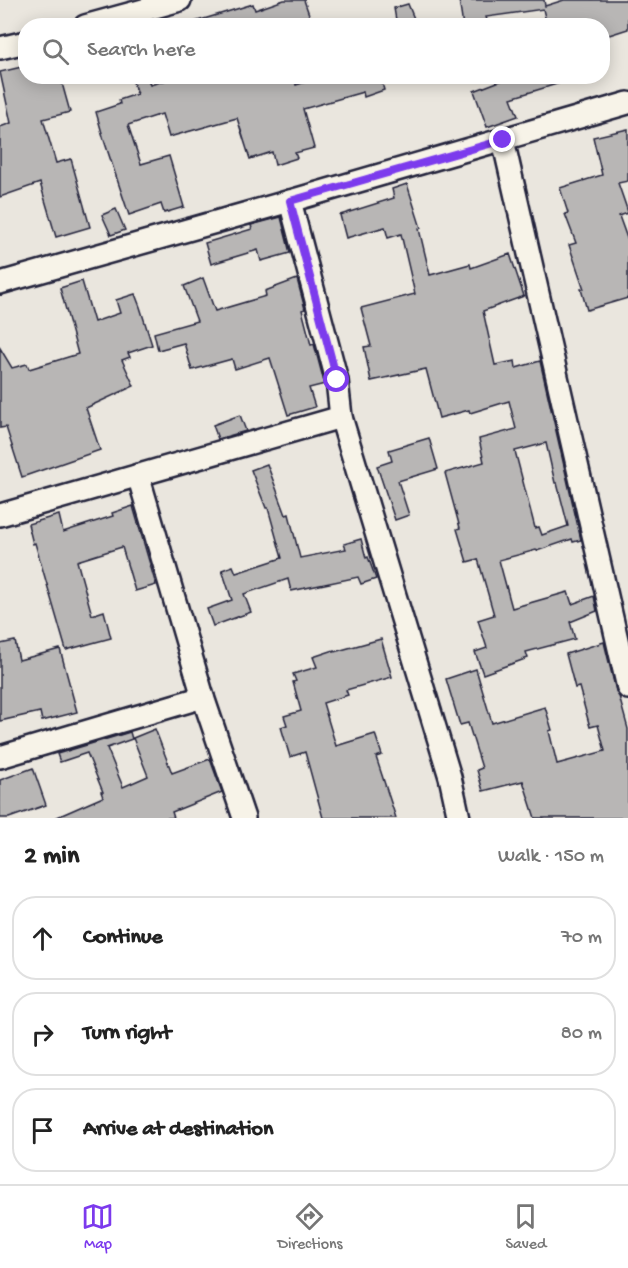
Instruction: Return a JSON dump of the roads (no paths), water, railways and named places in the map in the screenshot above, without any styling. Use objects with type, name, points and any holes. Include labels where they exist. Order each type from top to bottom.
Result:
[{"type":"street","points":[[114,18],[180,0]]},
{"type":"street","points":[[0,48],[18,44]]},
{"type":"street","points":[[0,283],[628,103]]},
{"type":"street","points":[[503,140],[628,688]]},
{"type":"street","points":[[290,201],[337,380],[341,417],[450,777],[459,818]]},
{"type":"street","points":[[0,514],[341,417]]},
{"type":"street","points":[[138,475],[203,697],[244,818]]},
{"type":"street","points":[[0,757],[203,697]]}]
